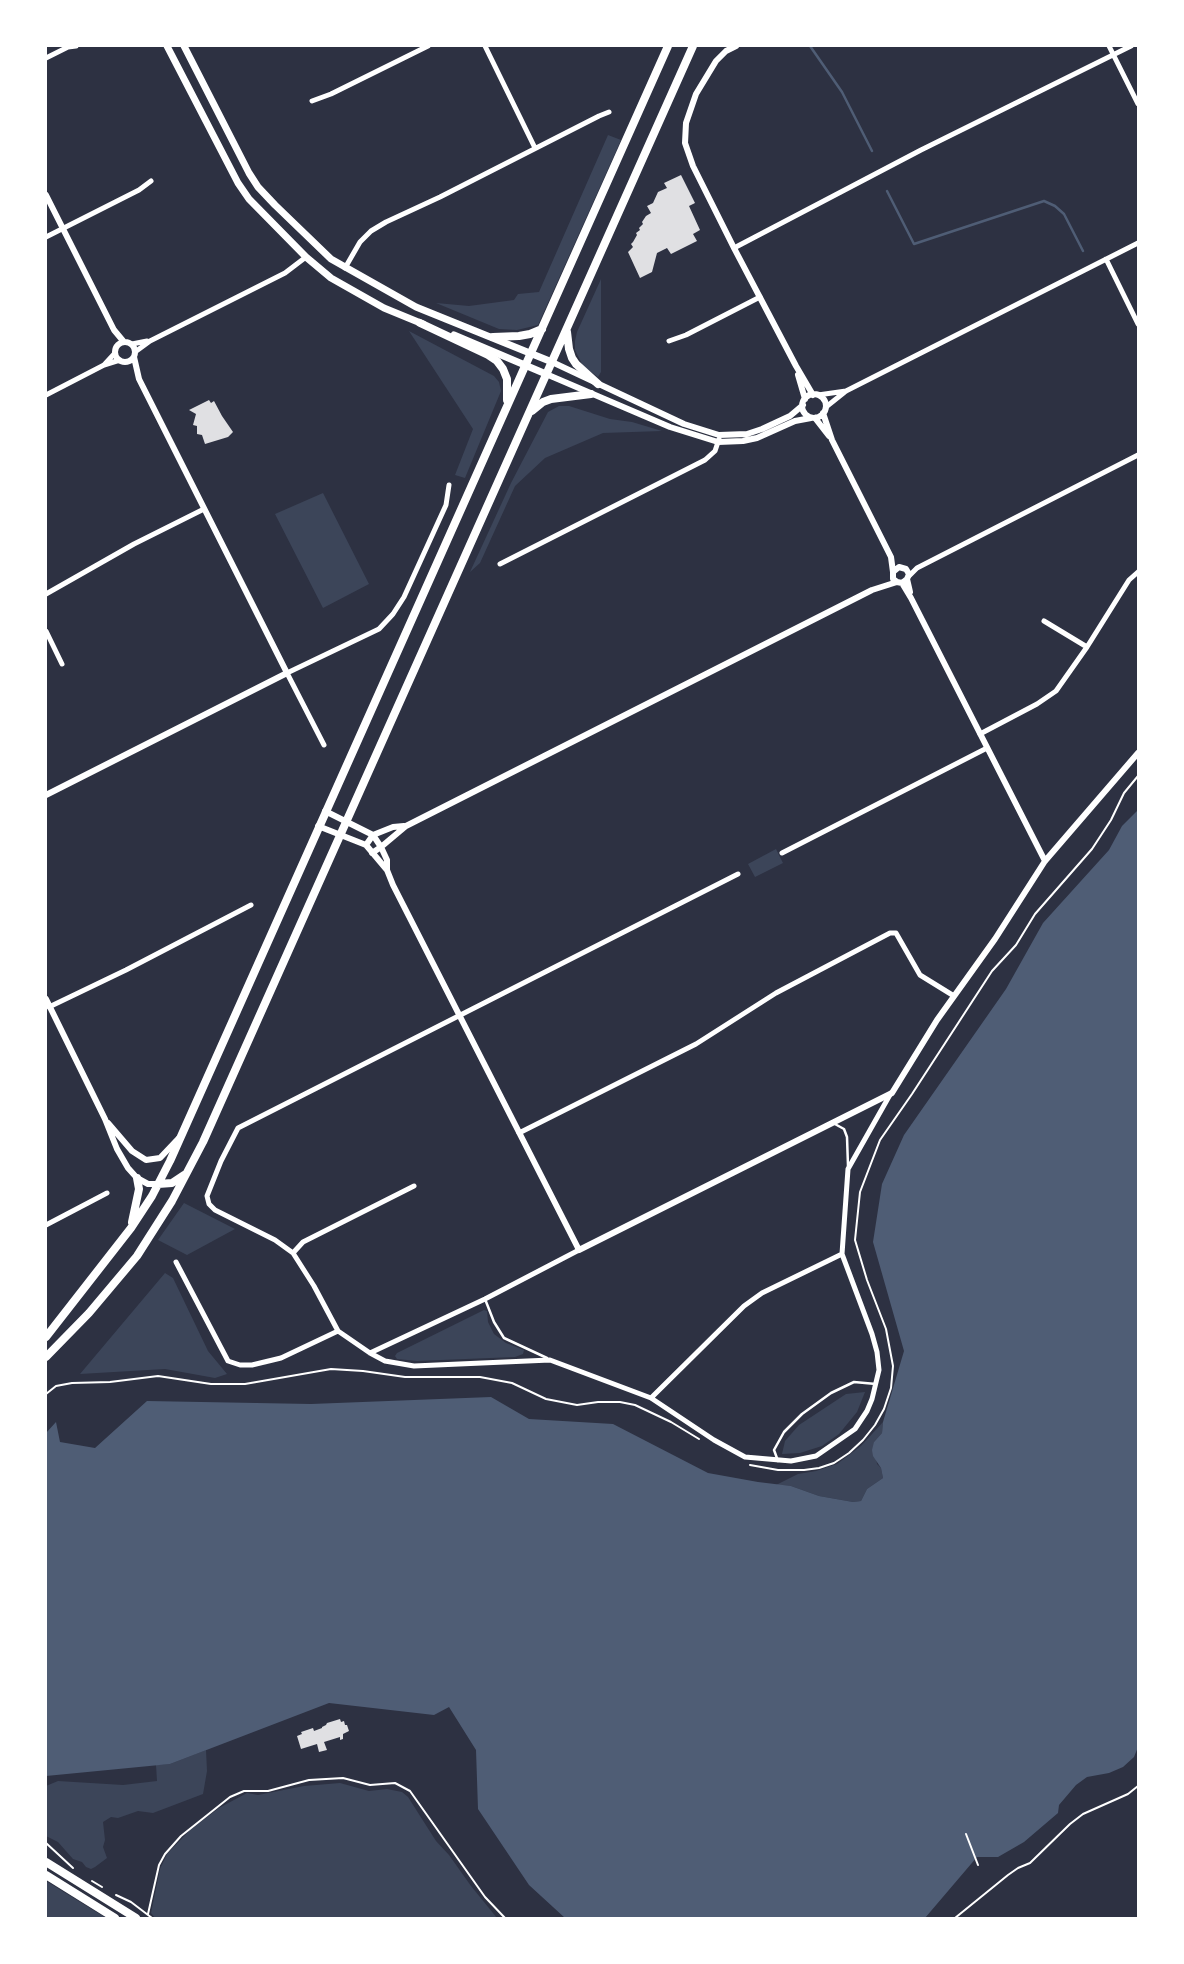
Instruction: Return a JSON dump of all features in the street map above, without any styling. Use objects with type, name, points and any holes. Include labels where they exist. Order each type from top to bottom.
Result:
[{"type":"main road","points":[[167,46],[238,183],[249,199],[306,257],[331,278],[384,308],[546,374]]},
{"type":"main road","points":[[184,46],[258,187],[331,259],[416,307],[552,362]]},
{"type":"main road","points":[[46,1338],[131,1228],[158,1184],[667,46]]},
{"type":"main road","points":[[46,1357],[89,1313],[136,1256],[172,1202],[190,1169],[693,46]]},
{"type":"main road","points":[[420,323],[496,361],[507,379],[508,403]]},
{"type":"main road","points":[[493,337],[530,334],[542,328]]},
{"type":"main road","points":[[567,329],[572,358],[598,384]]},
{"type":"main road","points":[[530,413],[547,400],[591,394]]},
{"type":"main road","points":[[158,1184],[172,1183],[190,1169]]},
{"type":"main road","points":[[131,1228],[139,1189],[137,1178]]},
{"type":"main road","points":[[46,1862],[136,1919]]},
{"type":"main road","points":[[46,1875],[115,1919]]},
{"type":"street","points":[[46,58],[76,46]]},
{"type":"street","points":[[312,102],[428,46]]},
{"type":"street","points":[[485,46],[536,148]]},
{"type":"street","points":[[736,46],[726,51],[710,68],[696,94],[685,129],[687,152],[796,366],[816,395],[824,400],[832,440],[891,557],[893,579],[904,580]]},
{"type":"street","points":[[1109,46],[1139,104]]},
{"type":"street","points":[[734,248],[921,150],[1131,46]]},
{"type":"street","points":[[345,268],[360,242],[371,231],[609,112]]},
{"type":"street","points":[[46,237],[139,190],[150,181]]},
{"type":"street","points":[[46,195],[122,346],[122,361],[137,374]]},
{"type":"street","points":[[546,374],[670,427],[719,439],[743,441],[757,438],[795,421],[813,418],[845,391],[1139,243]]},
{"type":"street","points":[[46,395],[104,365],[131,360],[134,354],[150,341],[256,289],[296,266],[306,257]]},
{"type":"street","points":[[1106,259],[1139,324]]},
{"type":"street","points":[[669,341],[760,297]]},
{"type":"street","points":[[104,365],[122,346],[150,341]]},
{"type":"street","points":[[122,346],[134,354],[137,374],[324,745]]},
{"type":"street","points":[[552,362],[719,439],[762,429],[790,416],[816,395],[845,391]]},
{"type":"street","points":[[796,366],[804,402],[803,411],[813,418],[832,440]]},
{"type":"street","points":[[500,564],[705,460],[715,451],[719,439]]},
{"type":"street","points":[[372,853],[406,826],[872,590],[904,580],[917,568],[1139,455]]},
{"type":"street","points":[[46,795],[379,629],[404,597],[446,505],[449,485]]},
{"type":"street","points":[[46,594],[134,544],[204,509]]},
{"type":"street","points":[[891,557],[908,571],[904,580],[911,597],[1045,861]]},
{"type":"street","points":[[872,590],[896,568],[917,568]]},
{"type":"street","points":[[980,734],[1056,691],[1129,580],[1139,572]]},
{"type":"street","points":[[1044,621],[1087,647]]},
{"type":"street","points":[[46,631],[62,664]]},
{"type":"street","points":[[782,853],[987,748]]},
{"type":"street","points":[[738,874],[238,1128],[207,1196],[209,1204],[215,1210],[275,1240],[293,1253],[338,1331],[385,1361],[414,1366],[550,1360],[651,1398],[745,1457],[791,1461],[816,1455],[855,1429],[867,1411],[879,1370],[872,1334],[842,1254],[848,1169],[892,1093],[954,996],[995,939],[1045,861],[1139,753]]},
{"type":"street","points":[[325,811],[373,835],[387,860],[387,870]]},
{"type":"street","points":[[366,845],[373,835],[393,827],[406,826]]},
{"type":"street","points":[[318,827],[366,845],[387,870],[579,1250]]},
{"type":"street","points":[[49,1007],[251,905]]},
{"type":"street","points":[[519,1133],[696,1044],[776,993],[890,933],[896,933],[920,975],[954,996]]},
{"type":"street","points":[[46,999],[128,1168],[137,1178],[148,1184],[158,1184]]},
{"type":"street","points":[[370,1353],[485,1299],[892,1093]]},
{"type":"street","points":[[104,1119],[132,1151],[146,1160],[160,1158],[181,1136]]},
{"type":"street","points":[[293,1253],[303,1242],[414,1186]]},
{"type":"street","points":[[46,1224],[107,1193]]},
{"type":"street","points":[[651,1398],[744,1306],[762,1293],[842,1254]]},
{"type":"street","points":[[176,1262],[228,1361],[253,1365],[281,1358],[338,1331]]},
{"type":"lane","points":[[832,1123],[844,1129],[848,1169]]},
{"type":"lane","points":[[485,1299],[504,1338],[550,1360]]},
{"type":"lane","points":[[778,1461],[774,1450],[784,1432],[802,1414],[831,1393],[854,1382],[876,1384]]},
{"type":"path","points":[[749,1464],[778,1470],[819,1468],[834,1463],[849,1453],[875,1425],[891,1388],[893,1366],[886,1329],[855,1240],[860,1192],[880,1140],[927,1073],[992,971],[1016,945],[1035,914],[1092,849],[1111,820],[1124,793],[1139,776]]},
{"type":"path","points":[[46,1394],[56,1386],[72,1383],[158,1376],[211,1384],[245,1384],[331,1370],[405,1377],[480,1377],[512,1383],[545,1399],[577,1405],[598,1402],[635,1405],[702,1441]]},
{"type":"path","points":[[148,1914],[159,1865],[165,1854],[181,1836],[229,1797],[244,1791],[268,1791],[309,1780],[343,1778],[370,1785],[395,1783],[410,1791],[485,1897],[505,1919]]},
{"type":"path","points":[[955,1919],[1008,1875],[1030,1863],[1083,1814],[1128,1794],[1139,1786]]},
{"type":"path","points":[[966,1833],[978,1865]]},
{"type":"path","points":[[46,1843],[76,1871]]},
{"type":"path","points":[[86,1877],[104,1888]]},
{"type":"path","points":[[111,1893],[131,1902],[152,1919]]},
{"type":"shaded area","points":[[608,135],[621,140],[538,325],[517,330],[499,329],[436,303],[469,306],[514,300],[518,294],[539,292]]},
{"type":"shaded area","points":[[601,279],[601,372],[598,377],[583,366],[575,350],[575,341]]},
{"type":"shaded area","points":[[409,331],[494,376],[499,382],[501,391],[465,478],[455,475],[473,429]]},
{"type":"shaded area","points":[[559,406],[569,406],[662,431],[603,433],[545,458],[515,486],[480,563],[470,572],[511,483],[548,412]]},
{"type":"shaded area","points":[[323,493],[369,584],[323,608],[275,514]]},
{"type":"shaded area","points":[[1138,810],[1138,1747],[1134,1757],[1123,1767],[1087,1777],[1076,1785],[1059,1805],[1058,1813],[1024,1842],[998,1857],[977,1857],[925,1918],[565,1918],[529,1885],[478,1809],[476,1750],[449,1707],[434,1715],[329,1703],[170,1764],[46,1776],[46,1433],[56,1422],[60,1442],[95,1448],[147,1401],[311,1404],[491,1397],[529,1419],[613,1424],[708,1473],[791,1486],[819,1496],[861,1501],[867,1489],[883,1478],[872,1450],[874,1442],[882,1433],[904,1351],[873,1242],[882,1184],[904,1135],[1006,989],[1043,923],[1109,850],[1122,826]]},
{"type":"shaded area","points":[[776,849],[783,863],[755,877],[748,864]]},
{"type":"shaded area","points":[[184,1203],[235,1229],[187,1255],[158,1240]]},
{"type":"shaded area","points":[[165,1273],[173,1278],[208,1351],[227,1374],[215,1378],[165,1369],[80,1374]]},
{"type":"shaded area","points":[[484,1310],[487,1311],[488,1322],[494,1334],[506,1343],[524,1350],[523,1354],[515,1357],[417,1361],[397,1359],[395,1356],[397,1353]]},
{"type":"shaded area","points":[[865,1392],[857,1412],[839,1434],[822,1446],[800,1453],[782,1454],[785,1441],[799,1425],[846,1394]]},
{"type":"shaded area","points":[[883,1422],[882,1433],[874,1442],[877,1464],[881,1468],[883,1478],[867,1489],[861,1501],[819,1496],[791,1486],[776,1485],[798,1474],[837,1464],[861,1446]]},
{"type":"shaded area","points":[[206,1750],[207,1771],[203,1794],[153,1813],[138,1811],[118,1818],[111,1817],[103,1822],[103,1847],[107,1858],[95,1867],[91,1869],[73,1859],[58,1842],[46,1836],[46,1786],[58,1781],[123,1785],[157,1781],[156,1765],[170,1764]]},
{"type":"shaded area","points":[[340,1783],[369,1791],[387,1789],[402,1792],[408,1797],[436,1841],[497,1918],[155,1918],[151,1913],[160,1869],[167,1854],[190,1830],[219,1808],[247,1793],[258,1795],[304,1786]]},
{"type":"shaded area","points":[[46,1881],[106,1918],[46,1918]]},
{"type":"building","points":[[681,175],[695,203],[689,206],[700,230],[693,234],[697,241],[671,254],[667,248],[657,253],[652,272],[640,278],[628,252],[633,247],[631,244],[642,222],[651,213],[647,206],[653,203],[658,192],[667,188],[664,183]]},
{"type":"building","points":[[209,400],[211,403],[214,401],[233,432],[228,437],[205,444],[202,435],[197,434],[197,426],[193,425],[196,414],[189,410]]},
{"type":"building","points":[[340,1719],[349,1731],[343,1734],[343,1739],[340,1740],[340,1737],[324,1742],[327,1750],[319,1752],[317,1744],[301,1749],[297,1736],[302,1734],[301,1732],[313,1728],[314,1731]]},
{"type":"waterway","points":[[810,46],[842,92],[872,151]]},
{"type":"waterway","points":[[887,191],[914,244],[1044,201],[1064,214],[1083,251]]}]
